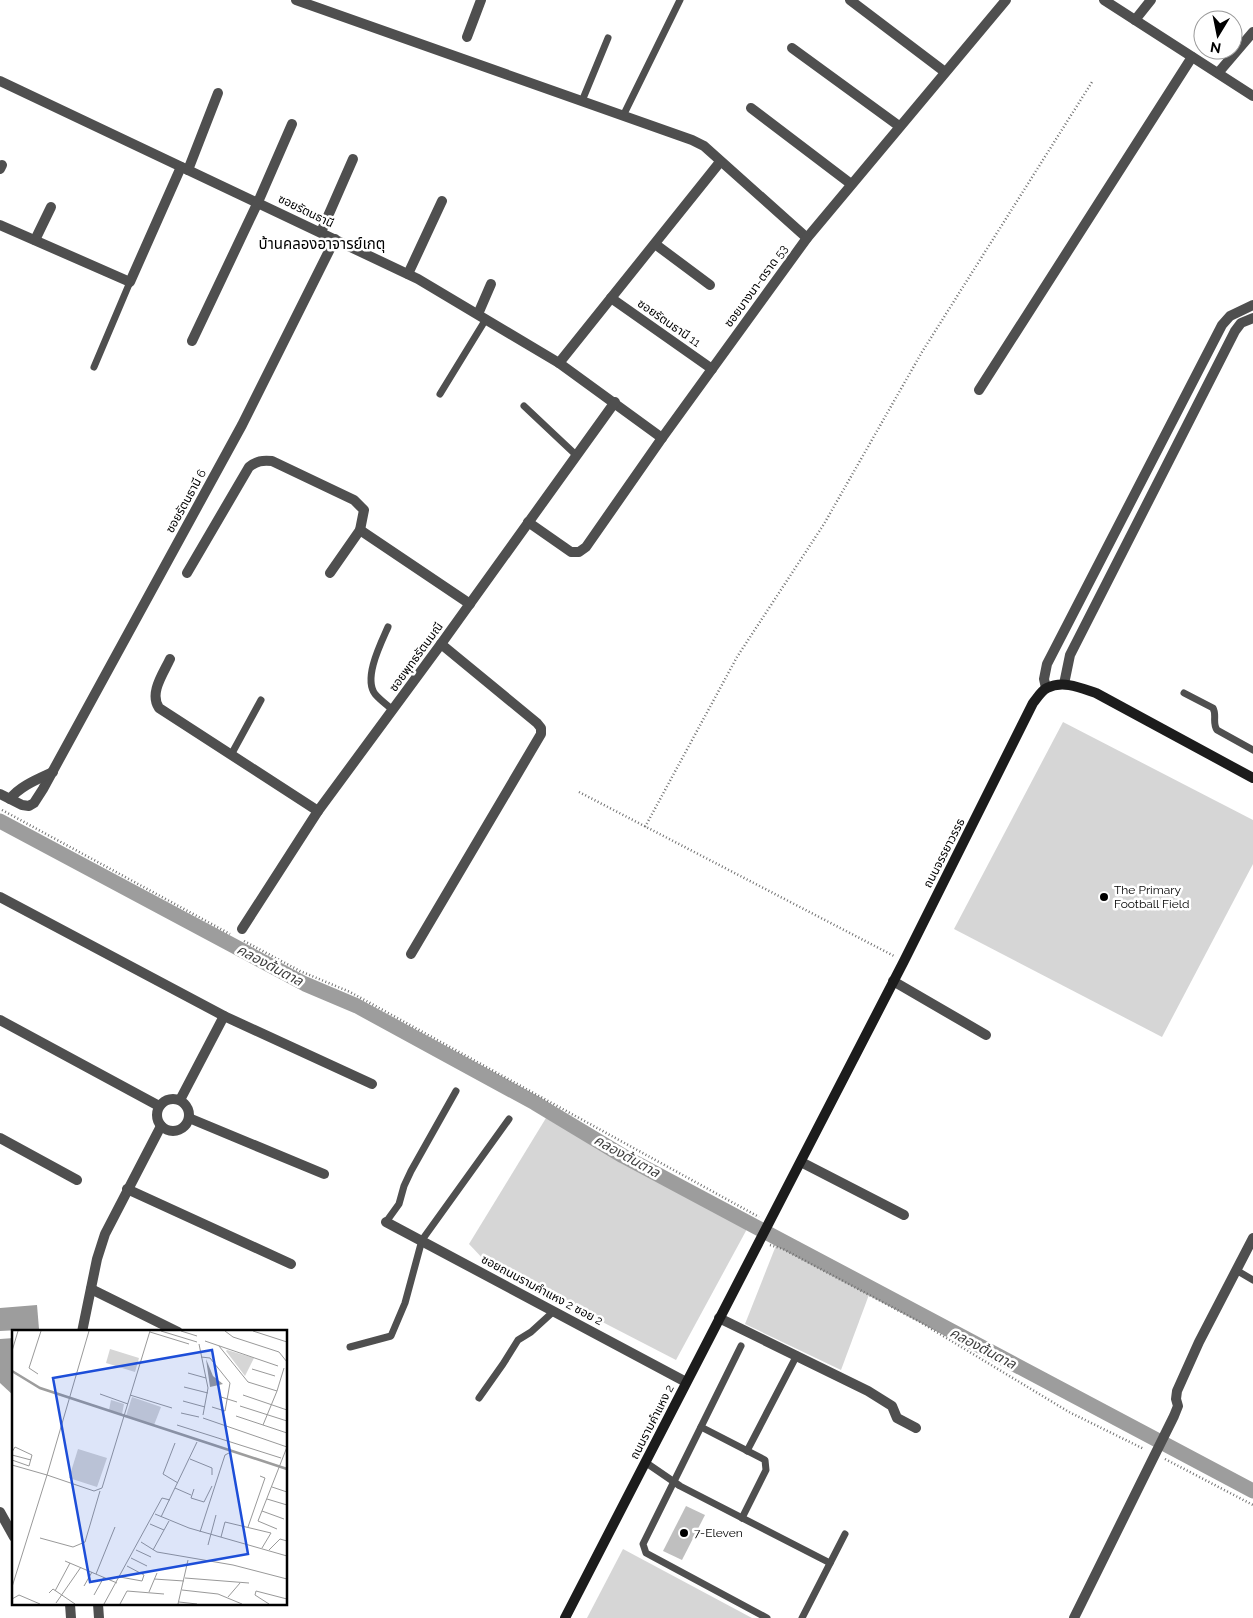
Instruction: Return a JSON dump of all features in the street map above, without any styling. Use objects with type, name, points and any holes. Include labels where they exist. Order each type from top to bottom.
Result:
[{"type":"main road","points":[[1046,688],[1064,684],[1078,686],[1096,693],[1253,778]]},
{"type":"main road","name":"ถนนจรรยาวรรธ","points":[[760,1239],[904,961],[1033,703],[1046,688]]},
{"type":"main road","name":"ถนนรามคำแหง 2","points":[[565,1618],[760,1239]]},
{"type":"street","points":[[296,0],[692,140],[704,146],[807,238]]},
{"type":"street","points":[[467,37],[481,0]]},
{"type":"street","points":[[850,0],[945,72]]},
{"type":"street","name":"ซอยบางนา-ตราด 53","points":[[528,522],[571,552],[579,552],[586,547],[662,438],[807,238],[1006,0]]},
{"type":"street","points":[[1104,0],[1253,96]]},
{"type":"street","points":[[1135,20],[1151,0]]},
{"type":"street","points":[[1218,73],[1253,32]]},
{"type":"street","points":[[792,48],[899,126]]},
{"type":"street","points":[[979,390],[1192,56]]},
{"type":"street","name":"ซอยรัตนธานี","points":[[0,81],[408,274],[559,363],[662,438]]},
{"type":"street","points":[[0,225],[130,282],[185,168],[218,93]]},
{"type":"street","points":[[751,108],[852,184]]},
{"type":"street","points":[[192,341],[258,202],[292,124]]},
{"type":"street","points":[[321,232],[353,159]]},
{"type":"street","points":[[559,363],[720,162]]},
{"type":"street","points":[[408,274],[442,200]]},
{"type":"street","points":[[35,240],[50,207]]},
{"type":"street","name":"ซอยรัตนธานี 6","points":[[0,794],[22,805],[29,806],[34,803],[53,772],[242,425],[335,239]]},
{"type":"street","points":[[655,244],[710,285]]},
{"type":"street","points":[[482,317],[491,284]]},
{"type":"street","name":"ซอยรัตนธานี 11","points":[[611,298],[712,369]]},
{"type":"street","points":[[1046,688],[1044,679],[1048,664],[1222,325],[1230,316],[1253,305]]},
{"type":"street","points":[[1064,684],[1070,655],[1234,331],[1241,323],[1253,318]]},
{"type":"street","name":"ซอยพุทธรัตนมณี","points":[[242,929],[318,811],[615,402]]},
{"type":"street","points":[[187,573],[249,467],[255,462],[263,460],[272,461],[354,500],[364,510],[360,530],[330,573]]},
{"type":"street","points":[[360,530],[470,604]]},
{"type":"street","points":[[411,954],[541,734],[537,723],[441,644]]},
{"type":"street","points":[[170,659],[154,695],[154,702],[159,708],[318,811]]},
{"type":"street","points":[[10,799],[22,788],[53,772]]},
{"type":"street","points":[[0,897],[224,1016],[372,1084]]},
{"type":"street","points":[[893,981],[986,1035]]},
{"type":"street","points":[[180,1100],[224,1016]]},
{"type":"street","points":[[0,1020],[159,1106]]},
{"type":"street","points":[[171,1099],[180,1100],[188,1108],[188,1123],[180,1130],[170,1132],[161,1126],[156,1117],[159,1106],[171,1099]]},
{"type":"street","points":[[189,1118],[324,1174]]},
{"type":"street","points":[[82,1330],[104,1234],[161,1126]]},
{"type":"street","points":[[0,1138],[77,1180]]},
{"type":"street","points":[[801,1162],[904,1215]]},
{"type":"street","points":[[127,1189],[292,1264]]},
{"type":"street","name":"ซอยถนนรามคำแหง 2 ซอย 2","points":[[386,1222],[686,1382]]},
{"type":"street","points":[[1074,1618],[1174,1416],[1178,1406],[1176,1399],[1178,1391],[1198,1342],[1253,1238]]},
{"type":"street","points":[[91,1289],[174,1330]]},
{"type":"street","points":[[719,1318],[868,1391],[892,1406],[897,1418],[916,1428]]},
{"type":"street","points":[[0,1512],[12,1533]]},
{"type":"lane","points":[[623,116],[680,0]]},
{"type":"lane","points":[[582,101],[608,38]]},
{"type":"lane","points":[[94,367],[130,282]]},
{"type":"lane","points":[[440,394],[482,317]]},
{"type":"lane","points":[[524,406],[576,455]]},
{"type":"lane","points":[[1150,464],[1164,470]]},
{"type":"lane","points":[[388,627],[377,653],[372,671],[371,686],[375,694],[393,710]]},
{"type":"lane","points":[[1184,693],[1213,708],[1214,726],[1217,730],[1253,750]]},
{"type":"lane","points":[[231,755],[261,700]]},
{"type":"lane","points":[[386,1222],[399,1204],[411,1171],[456,1091]]},
{"type":"lane","points":[[350,1347],[391,1336],[405,1303],[422,1240],[510,1119]]},
{"type":"lane","points":[[1236,1270],[1253,1280]]},
{"type":"lane","points":[[479,1398],[518,1340],[531,1332],[554,1311]]},
{"type":"lane","points":[[741,1346],[642,1544],[646,1553],[767,1618]]},
{"type":"lane","points":[[747,1451],[797,1355]]},
{"type":"lane","points":[[700,1427],[766,1460],[766,1470],[742,1518]]},
{"type":"lane","points":[[645,1462],[673,1481],[830,1563]]},
{"type":"lane","points":[[802,1618],[845,1534]]},
{"type":"path","points":[[645,827],[737,657],[824,524],[922,352],[1092,82]]},
{"type":"path","points":[[579,792],[904,961]]},
{"type":"path","points":[[0,809],[300,971],[350,992],[768,1223]]},
{"type":"path","points":[[760,1239],[783,1249],[920,1322],[1069,1412],[1253,1505]]},
{"type":"shaded area","name":"The Primary Football Field","points":[[1063,722],[1253,820],[1253,864],[1162,1037],[954,929]]},
{"type":"shaded area","points":[[546,1118],[747,1229],[676,1360],[486,1262],[469,1244]]},
{"type":"shaded area","points":[[777,1243],[870,1292],[841,1370],[745,1324]]},
{"type":"shaded area","points":[[37,1305],[39,1329],[0,1331],[0,1308]]},
{"type":"shaded area","points":[[12,1338],[12,1394],[0,1383],[0,1339]]},
{"type":"shaded area","points":[[623,1549],[752,1618],[587,1618]]},
{"type":"building","name":"7-Eleven","points":[[686,1506],[705,1515],[682,1560],[663,1551]]},
{"type":"waterway","name":"คลองต้นตาล","points":[[0,821],[305,984],[357,1006],[535,1103],[623,1156],[1253,1491]]},
{"type":"place","name":"The Primary Football Field","points":[[1104,897]]},
{"type":"place","name":"7-Eleven","points":[[684,1533]]},
{"type":"district","name":"บ้านคลองอาจารย์เกตุ","points":[[322,244]]}]
